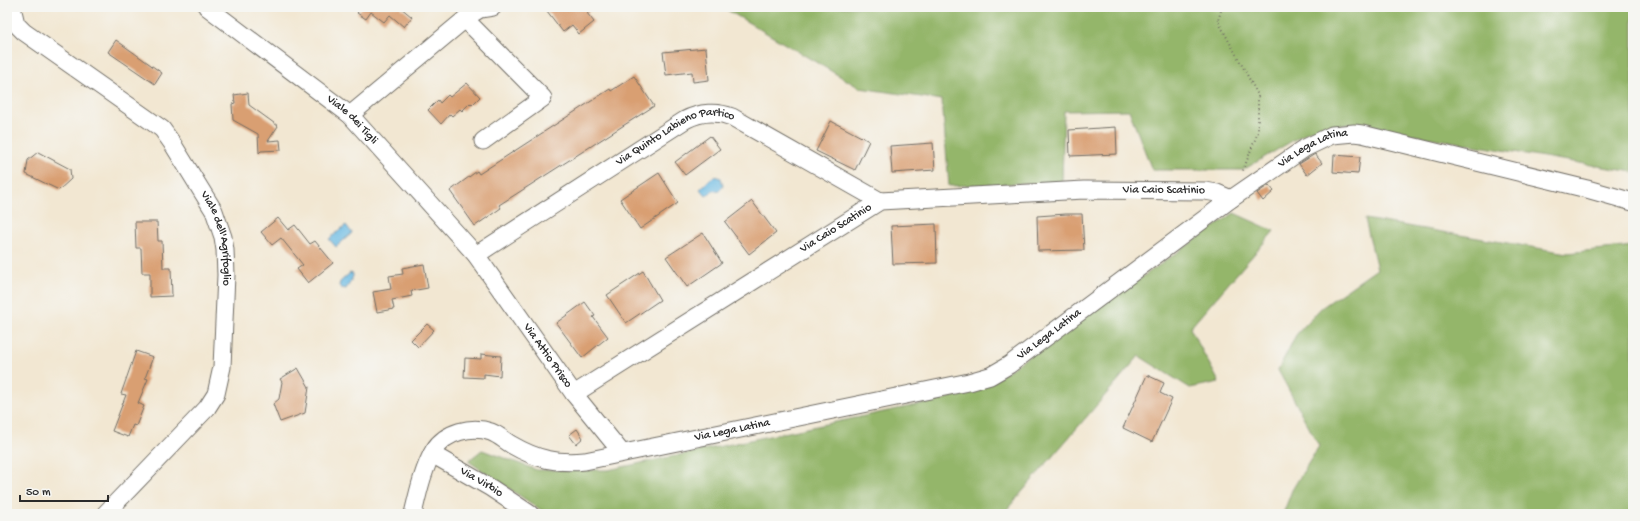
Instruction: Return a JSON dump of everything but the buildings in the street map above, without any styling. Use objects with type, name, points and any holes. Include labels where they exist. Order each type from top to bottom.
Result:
[{"type":"street","name":"Viale dell'Agrifoglio","points":[[12,7],[16,24],[24,32],[162,129],[214,211],[223,236],[226,275],[223,356],[216,394],[207,408],[105,514]]},
{"type":"street","name":"Viale dei Tigli","points":[[207,7],[350,115],[476,255]]},
{"type":"street","points":[[350,115],[465,19],[480,9],[493,7]]},
{"type":"street","points":[[465,19],[543,98],[483,141]]},
{"type":"street","name":"Via Quinto Labieno Partico","points":[[476,255],[685,120],[704,114],[720,113],[732,117],[880,201]]},
{"type":"street","name":"Via Lega Latina","points":[[432,454],[436,447],[447,437],[457,432],[471,429],[493,433],[530,455],[555,462],[585,461],[969,382],[994,374],[1016,361],[1231,199],[1310,144],[1332,135],[1354,133],[1579,187],[1633,202]]},
{"type":"street","name":"Via Caio Scatinio","points":[[574,394],[880,201],[1055,190],[1105,189],[1205,191],[1217,193],[1231,199]]},
{"type":"street","name":"Via Attio Prisco","points":[[476,255],[574,394],[622,453]]},
{"type":"street","points":[[413,514],[418,493],[432,454]]},
{"type":"street","name":"Via Virbio","points":[[432,454],[491,488],[530,514]]},
{"type":"path","points":[[1222,7],[1218,20],[1258,96],[1258,132],[1239,179]]},
{"type":"green space","points":[[722,7],[1633,7],[1633,172],[1348,124],[1309,131],[1243,170],[1152,170],[1129,110],[1064,111],[1062,182],[949,186],[942,100],[860,88]]},
{"type":"green space","points":[[1234,213],[1274,231],[1190,328],[1219,382],[1190,388],[1139,356],[1003,514],[547,514],[468,461],[482,450],[537,470],[608,470],[945,399],[989,384]]},
{"type":"green space","points":[[1365,219],[1567,253],[1633,246],[1633,514],[1283,514],[1292,490],[1319,446],[1278,370],[1296,335],[1321,308],[1377,269]]},
{"type":"water","points":[[714,176],[721,178],[723,186],[720,190],[713,191],[706,196],[700,189]]},
{"type":"water","points":[[346,225],[352,233],[336,247],[329,239]]},
{"type":"water","points":[[350,273],[353,274],[352,279],[346,289],[341,288],[339,286],[340,282]]}]
